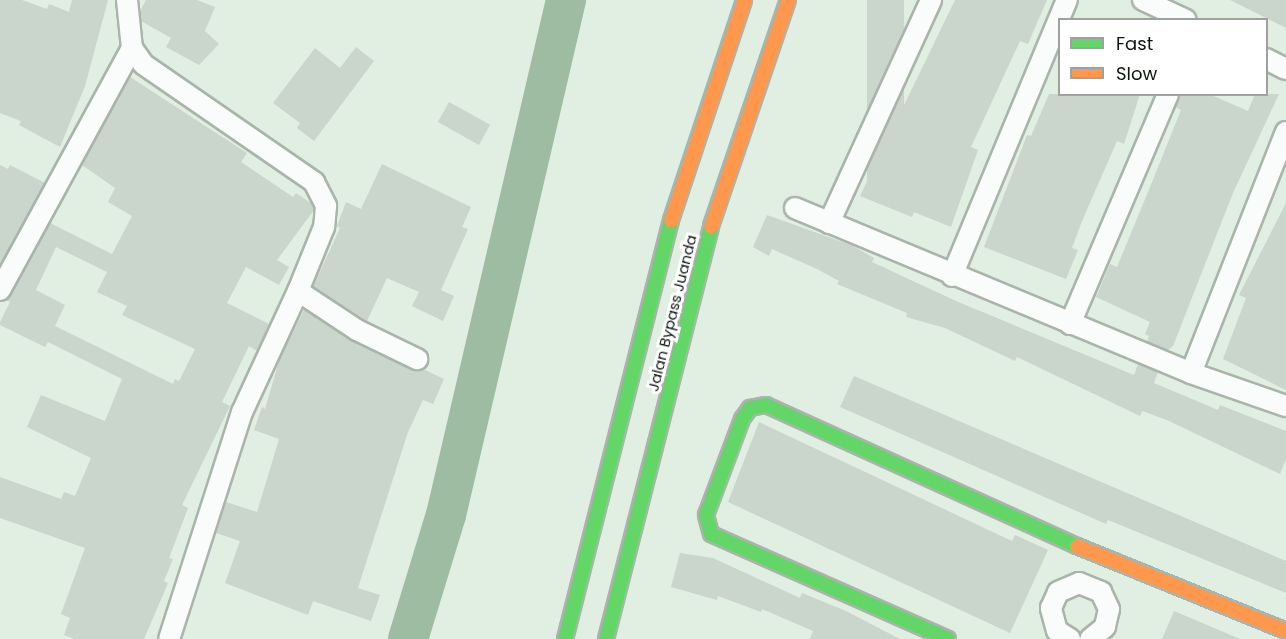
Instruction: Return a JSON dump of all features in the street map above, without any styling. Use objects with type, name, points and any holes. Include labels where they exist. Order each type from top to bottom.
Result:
[{"type":"main road","name":"Jalan Bypass Juanda","points":[[565,639],[678,192],[744,0]]},
{"type":"main road","name":"Jalan Bypass Juanda","points":[[606,639],[716,208],[788,0]]},
{"type":"main road","points":[[948,639],[711,534],[706,515],[742,419],[750,408],[766,405],[1103,558],[1286,631]]},
{"type":"street","points":[[0,290],[132,48],[127,0]]},
{"type":"street","points":[[829,224],[931,0]]},
{"type":"street","points":[[1060,18],[1067,0]]},
{"type":"street","points":[[1143,0],[1182,18]]},
{"type":"street","points":[[952,276],[1058,22]]},
{"type":"street","points":[[132,48],[155,73],[314,182],[326,206],[326,215],[298,291],[242,412],[169,639]]},
{"type":"street","points":[[1268,60],[1286,69]]},
{"type":"street","points":[[1070,324],[1167,96]]},
{"type":"street","points":[[1191,373],[1286,132]]},
{"type":"street","points":[[795,208],[952,276],[1191,373],[1286,406]]},
{"type":"street","points":[[298,291],[357,330],[417,359]]},
{"type":"street","points":[[1091,585],[1103,558]]},
{"type":"street","points":[[1070,639],[1057,631],[1052,621],[1052,603],[1068,585],[1091,585],[1105,597],[1109,609],[1105,627],[1090,639]]},
{"type":"building","points":[[0,0],[22,0],[47,9],[49,4],[69,12],[72,0],[108,0],[85,86],[60,147],[19,125],[21,121],[0,113]]},
{"type":"building","points":[[146,0],[197,0],[215,7],[205,31],[219,44],[199,65],[166,47],[171,38],[141,21],[140,11]]},
{"type":"building","points":[[867,0],[904,0],[904,187],[867,187]]},
{"type":"building","points":[[955,0],[1047,0],[1028,44],[1020,41],[971,147],[978,150],[951,227],[914,212],[912,217],[860,196]]},
{"type":"building","points":[[1230,0],[1286,0],[1286,28]]},
{"type":"building","points":[[356,47],[374,61],[314,141],[297,128],[300,123],[273,103],[315,48],[340,68]]},
{"type":"building","points":[[130,77],[247,153],[241,162],[293,197],[296,193],[311,203],[314,210],[277,260],[289,267],[279,285],[246,267],[227,303],[269,324],[257,351],[249,346],[222,402],[230,406],[182,505],[188,508],[169,558],[173,559],[164,581],[168,583],[144,639],[75,639],[64,635],[70,618],[61,614],[85,548],[0,518],[0,477],[61,499],[64,492],[75,496],[91,458],[27,427],[41,395],[105,421],[122,379],[48,342],[45,347],[0,325],[10,302],[7,300],[50,223],[112,254],[132,216],[108,202],[115,188],[82,165]],"holes":[[[56,247],[107,272],[97,292],[127,306],[122,315],[195,349],[179,381],[175,379],[173,384],[55,326],[65,305],[36,290]]]},
{"type":"building","points":[[1049,94],[1058,94],[1058,96],[1139,96],[1124,144],[1117,141],[1082,221],[1072,248],[1078,250],[1066,279],[984,247],[1027,135],[1031,136]]},
{"type":"building","points":[[1279,94],[1233,193],[1173,346],[1168,350],[1147,342],[1149,336],[1145,334],[1150,322],[1096,297],[1110,264],[1117,267],[1181,110],[1175,107],[1179,96],[1214,96],[1248,111],[1254,96]]},
{"type":"building","points":[[449,102],[490,125],[479,145],[438,122]]},
{"type":"building","points":[[382,164],[471,207],[462,227],[468,229],[441,290],[454,296],[443,321],[412,306],[419,292],[387,278],[367,321],[313,287],[340,228],[337,226],[346,202],[361,209]]},
{"type":"building","points":[[0,165],[8,169],[10,165],[45,183],[0,265]]},
{"type":"building","points":[[1286,203],[1286,390],[1223,359],[1246,298],[1239,295]]},
{"type":"building","points":[[767,215],[851,245],[874,258],[872,262],[956,301],[1134,375],[1138,364],[1158,372],[1154,383],[1218,410],[1220,405],[1286,431],[1286,459],[1280,474],[1167,420],[1142,411],[1140,416],[1017,357],[1015,361],[945,328],[906,317],[907,313],[837,284],[839,281],[817,269],[772,249],[769,256],[753,247]]},
{"type":"building","points":[[304,310],[352,341],[412,370],[423,369],[444,379],[433,404],[423,400],[408,432],[358,588],[380,595],[371,621],[313,601],[308,615],[225,583],[240,541],[216,533],[226,502],[257,512],[279,439],[254,430],[262,407],[265,409],[279,361]]},
{"type":"building","points":[[854,376],[1286,561],[1286,593],[1108,520],[1106,524],[840,407]]},
{"type":"building","points":[[759,422],[1012,541],[1015,535],[1048,550],[1010,633],[728,502]]},
{"type":"building","points":[[680,553],[713,558],[800,598],[802,593],[846,611],[900,639],[810,639],[813,631],[762,609],[761,612],[718,596],[717,600],[671,587]]},
{"type":"building","points":[[1174,611],[1240,639],[1162,639]]},
{"type":"waterway","points":[[408,639],[446,515],[566,0]]},
{"type":"traffic: fast","points":[[565,639],[671,220]]},
{"type":"traffic: fast","points":[[606,639],[711,226]]},
{"type":"traffic: fast","points":[[948,639],[711,534],[706,515],[742,419],[750,408],[766,405],[1077,546]]},
{"type":"traffic: slow","points":[[671,220],[744,0]]},
{"type":"traffic: slow","points":[[711,226],[788,0]]},
{"type":"traffic: slow","points":[[1077,546],[1286,631]]}]
